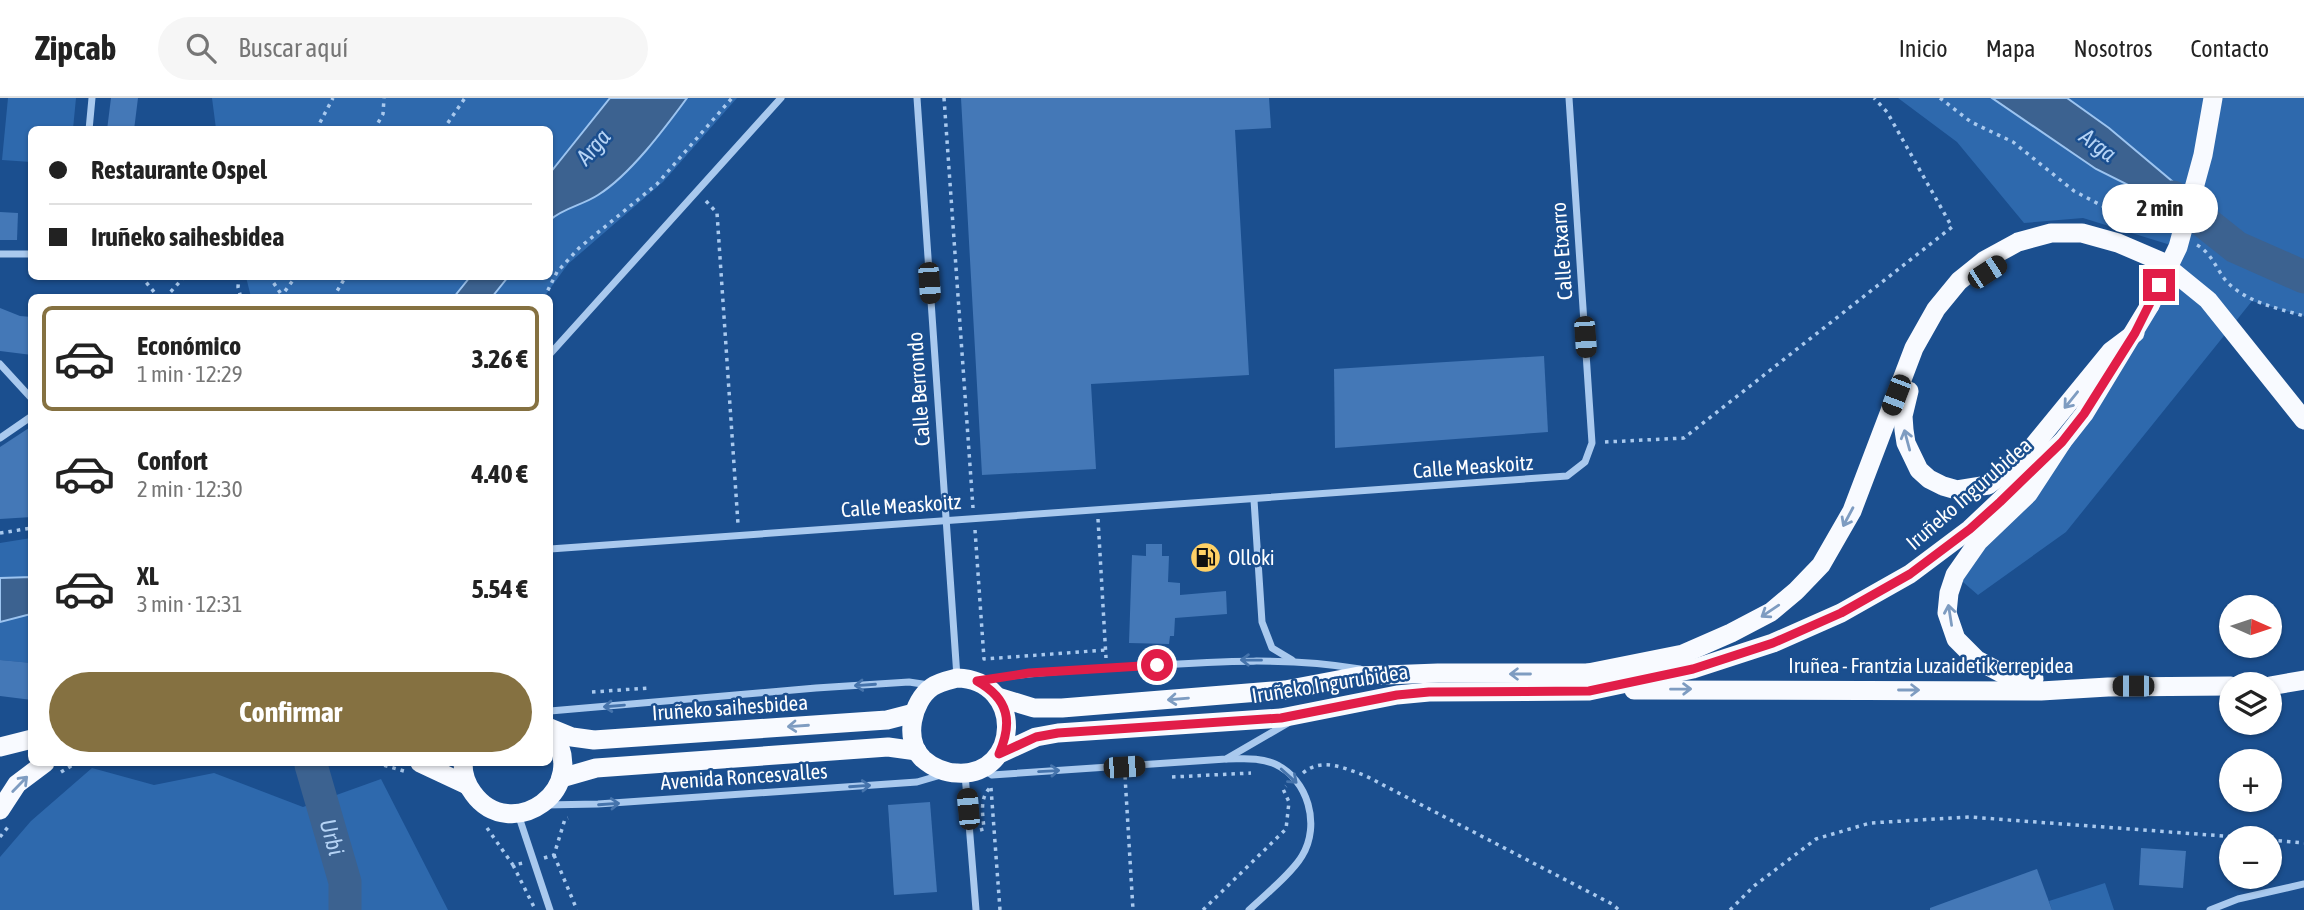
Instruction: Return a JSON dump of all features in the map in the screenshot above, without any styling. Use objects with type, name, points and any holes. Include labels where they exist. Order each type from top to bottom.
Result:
[{"type":"highway","points":[[2108,687],[2009,677],[1976,660],[1956,639],[1947,613],[1949,593],[1955,575],[1978,542],[2028,494],[2084,414],[2150,305],[2178,247],[2203,155],[2213,98]]},
{"type":"highway","points":[[1588,682],[1683,654],[1731,633],[1771,612],[1804,583],[1821,565],[1852,511],[1914,348],[1936,309],[1968,274],[1985,260],[2018,242],[2051,233],[2082,233],[2118,243],[2160,261],[2208,300],[2304,420]]},
{"type":"highway","points":[[2118,243],[2048,244],[2026,249],[1971,283],[1951,306],[1930,339],[1905,404],[1903,416],[1906,443],[1919,470],[1936,483],[1958,489],[1989,485],[2021,461],[2111,351],[2135,333]]},
{"type":"highway","name":"Iruñeko Ingurubidea","points":[[999,754],[1036,737],[1058,733],[1281,718],[1397,695],[1588,682],[1693,669],[1773,643],[1841,613],[1910,574],[1970,529],[2062,442]]},
{"type":"highway","points":[[998,696],[1034,708],[1062,708],[1285,690],[1359,676],[1392,675]]},
{"type":"highway","name":"Iruñeko Ingurubidea","points":[[1392,675],[1588,682]]},
{"type":"highway","points":[[957,678],[977,681],[998,696],[1007,715],[1007,736],[999,754],[966,772],[923,760],[917,751],[912,728],[914,713],[921,697],[933,686],[957,678]]},
{"type":"highway","points":[[2282,685],[2304,681]]},
{"type":"highway","name":"Iruñea - Frantzia Luzaidetik errepidea","points":[[1588,682],[1689,689],[2041,691],[2108,687],[2219,686]]},
{"type":"highway","points":[[2282,688],[2304,692]]},
{"type":"highway","name":"Iruñeko saihesbidea","points":[[553,729],[572,737],[594,740],[887,720],[914,713]]},
{"type":"highway","points":[[464,766],[467,785],[477,799],[489,808],[517,814],[541,806],[553,793],[561,778],[564,760],[553,733]]},
{"type":"highway","points":[[0,747],[28,740]]},
{"type":"highway","points":[[561,778],[596,768],[888,747],[917,751]]},
{"type":"highway","points":[[8,814],[18,784],[51,769]]},
{"type":"highway","points":[[417,769],[467,785]]},
{"type":"street","points":[[89,126],[92,98]]},
{"type":"street","points":[[553,351],[781,98]]},
{"type":"street","name":"Calle Berrondo","points":[[917,98],[957,678]]},
{"type":"street","name":"Calle Etxarro","points":[[1569,98],[1592,443]]},
{"type":"street","points":[[0,254],[28,254]]},
{"type":"street","points":[[0,364],[28,395]]},
{"type":"street","points":[[0,438],[28,419]]},
{"type":"street","name":"Calle Measkoitz","points":[[553,549],[1554,479],[1567,476],[1580,468],[1592,443]]},
{"type":"street","points":[[1254,500],[1262,622],[1272,648],[1295,661]]},
{"type":"street","points":[[977,681],[1029,673],[1234,660],[1327,663],[1392,675]]},
{"type":"street","points":[[553,711],[855,685],[909,682],[933,686]]},
{"type":"street","name":"Avenida Roncesvalles","points":[[541,806],[917,782],[966,772],[992,775],[1226,760],[1303,714]]},
{"type":"street","points":[[1226,760],[1256,758],[1276,765],[1296,779],[1306,796],[1310,812],[1310,836],[1302,857],[1249,910]]},
{"type":"street","points":[[966,772],[976,910]]},
{"type":"street","points":[[517,814],[550,910]]},
{"type":"street","points":[[2210,910],[2238,900],[2304,884]]},
{"type":"path","points":[[327,98],[329,104]]},
{"type":"path","points":[[318,126],[333,98]]},
{"type":"path","points":[[376,126],[383,114],[384,98]]},
{"type":"path","points":[[446,126],[465,98]]},
{"type":"path","points":[[553,280],[579,248],[657,184],[732,98]]},
{"type":"path","points":[[944,98],[984,659],[1106,650]]},
{"type":"path","points":[[1592,443],[1684,438],[1952,227],[1887,112],[1874,98]]},
{"type":"path","points":[[1940,98],[1971,122],[2013,142],[2074,191],[2114,212],[2156,221],[2176,233]]},
{"type":"path","points":[[697,192],[717,214],[739,536]]},
{"type":"path","points":[[2197,244],[2207,250],[2227,282],[2252,301],[2304,316]]},
{"type":"path","points":[[144,280],[156,294]]},
{"type":"path","points":[[169,294],[181,280]]},
{"type":"path","points":[[1097,510],[1106,668]]},
{"type":"path","points":[[0,533],[28,528]]},
{"type":"path","points":[[1203,910],[1286,829],[1289,802],[1283,789],[1311,766],[1325,763],[1364,775],[1619,910]]},
{"type":"path","points":[[396,766],[417,769]]},
{"type":"path","points":[[1124,767],[1133,910]]},
{"type":"path","points":[[1165,778],[1259,773]]},
{"type":"path","points":[[970,832],[984,830],[985,793],[992,786],[1000,910]]},
{"type":"path","points":[[0,836],[8,814]]},
{"type":"path","points":[[1730,910],[1754,886],[1816,839],[1870,823],[1969,817],[2219,836]]},
{"type":"path","points":[[576,818],[565,819],[554,855],[577,910]]},
{"type":"path","points":[[483,822],[513,865],[536,910]]},
{"type":"path","points":[[2282,841],[2304,843]]},
{"type":"path","points":[[513,865],[554,855]]},
{"type":"shaded area","points":[[8,98],[76,98],[73,126],[28,126],[28,162],[2,160]]},
{"type":"shaded area","points":[[212,98],[610,98],[553,169],[553,126],[216,126]]},
{"type":"shaded area","points":[[687,98],[737,98],[663,182],[568,264],[546,294],[495,294],[506,280],[553,280],[553,218],[610,186],[646,150]]},
{"type":"shaded area","points":[[1898,98],[1992,98],[2096,169],[2186,215],[2191,197],[2109,128],[2067,98],[2304,98],[2304,316],[2252,301],[2066,532],[1978,595],[1955,575],[2028,494],[2177,247],[2083,218],[2024,223],[1957,142]]},
{"type":"shaded area","points":[[247,280],[468,280],[457,294],[250,294]]},
{"type":"shaded area","points":[[28,538],[28,577],[0,578],[0,543]]},
{"type":"shaded area","points":[[28,613],[28,663],[0,660],[0,622]]},
{"type":"shaded area","points":[[92,768],[154,785],[214,773],[303,807],[381,779],[448,910],[0,910],[0,857],[31,821]]},
{"type":"shaded area","points":[[2105,883],[2114,910],[2052,910],[2049,901]]},
{"type":"water","points":[[610,98],[687,98],[622,176],[598,195],[553,218],[553,169]]},
{"type":"water","points":[[1992,98],[2067,98],[2109,128],[2191,197],[2208,225],[2096,169]]},
{"type":"water","points":[[468,280],[506,280],[494,294],[456,294]]},
{"type":"water","points":[[28,577],[28,615],[0,622],[0,578]]},
{"type":"building","points":[[111,98],[138,98],[134,126],[108,126]]},
{"type":"building","points":[[961,98],[1269,98],[1271,128],[1235,130],[1249,375],[1091,384],[1096,469],[982,475]]},
{"type":"building","points":[[0,212],[18,213],[17,240],[0,240]]},
{"type":"building","points":[[0,308],[28,317],[28,354],[0,351]]},
{"type":"building","points":[[1544,356],[1548,432],[1335,448],[1334,369]]},
{"type":"building","points":[[28,429],[28,517],[0,519],[0,447]]},
{"type":"building","points":[[1146,544],[1162,544],[1162,556],[1169,556],[1168,582],[1180,583],[1180,595],[1226,591],[1227,614],[1175,618],[1174,636],[1170,636],[1169,644],[1129,643],[1132,555],[1146,556]]},
{"type":"building","points":[[0,660],[28,663],[28,700],[0,696]]},
{"type":"building","points":[[930,802],[937,892],[894,895],[888,805]]},
{"type":"building","points":[[2141,848],[2186,851],[2183,888],[2139,885]]},
{"type":"building","points":[[2037,869],[2052,910],[1930,910],[1930,908]]},
{"type":"waterway","name":"Arga","points":[[2173,197],[2236,247],[2304,277]]},
{"type":"waterway","name":"Urbi","points":[[311,766],[345,882],[345,910]]},
{"type":"place","name":"Olloki","points":[[1205,558]]},
{"type":"route","points":[[1157,665],[1029,673],[977,681],[998,696],[1007,715],[1007,736],[999,754],[1036,737],[1058,733],[1281,718],[1397,695],[1429,692],[1589,691],[1693,669],[1773,643],[1841,613],[1910,574],[1970,529],[2000,502],[2062,442],[2084,414],[2135,333],[2159,285]]}]
